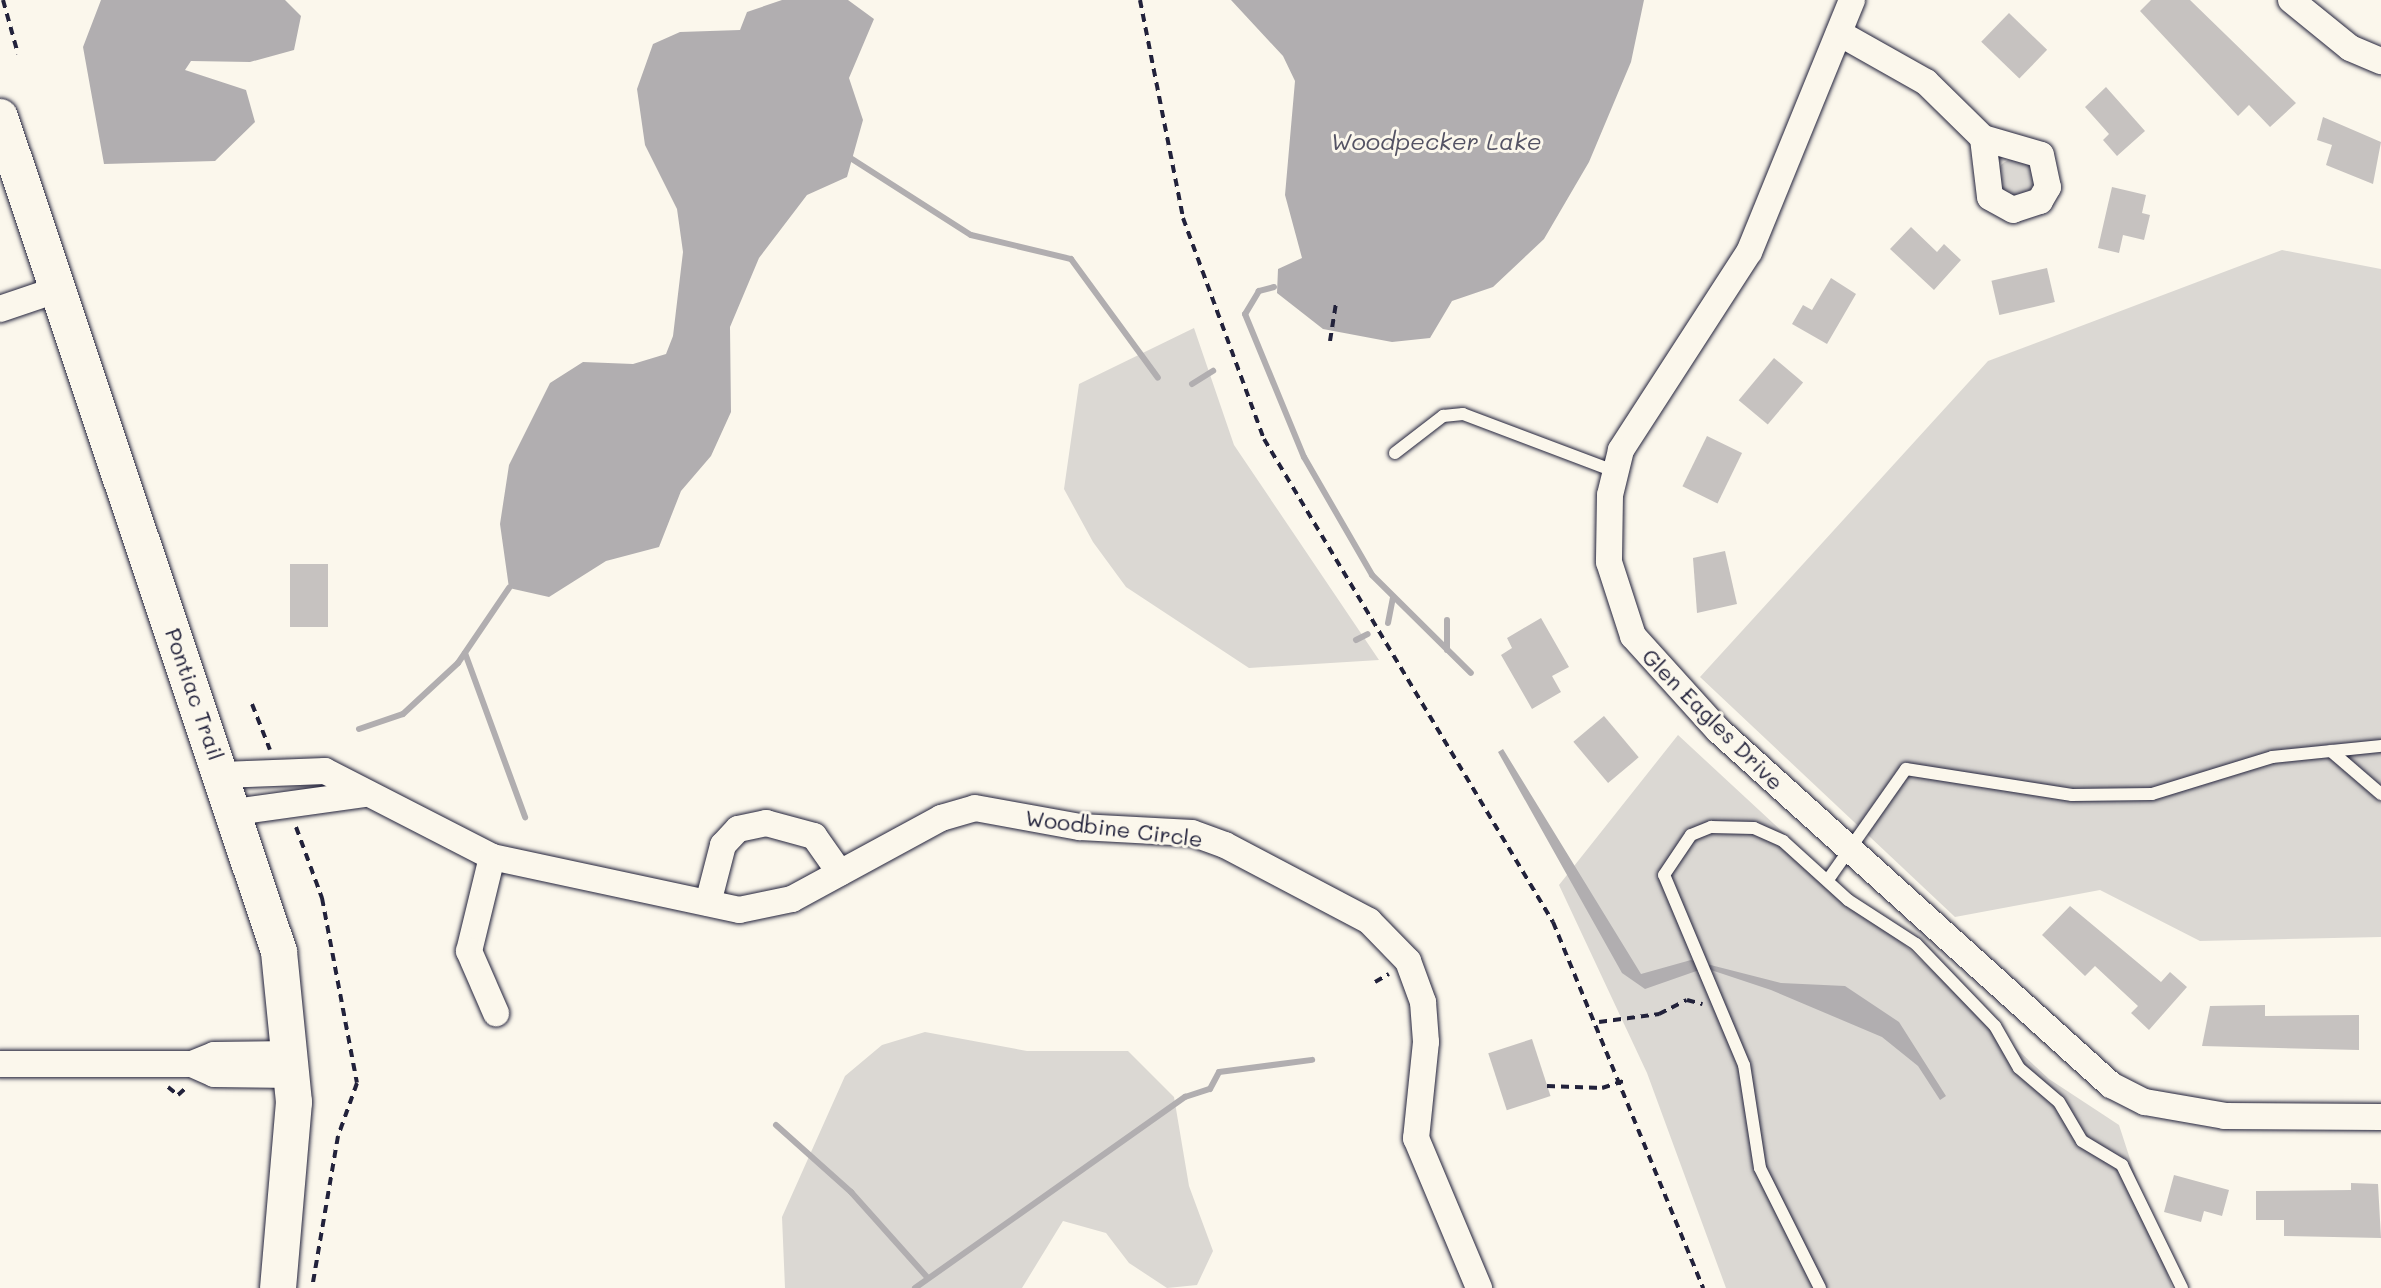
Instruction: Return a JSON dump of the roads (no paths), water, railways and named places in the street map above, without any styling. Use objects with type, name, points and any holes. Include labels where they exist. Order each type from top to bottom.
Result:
[{"type":"main road","name":"Pontiac Trail","points":[[0,117],[235,812],[279,952],[292,1064],[278,1288]]},
{"type":"street","name":"Glen Eagles Drive","points":[[1852,0],[1749,252],[1716,314],[1631,431],[1614,471],[1609,562],[1633,636],[1718,730],[2055,1039],[2145,1102],[2225,1116],[2381,1117]]},
{"type":"street","points":[[2291,0],[2350,48],[2381,61]]},
{"type":"street","points":[[1839,33],[1926,82],[1983,138]]},
{"type":"street","points":[[0,309],[56,290]]},
{"type":"street","name":"Woodbine Circle","points":[[222,775],[325,771],[364,794],[492,857],[708,903],[768,909],[941,818],[975,808],[1080,827],[1192,833],[1369,921],[1408,961],[1423,1002],[1416,1138],[1479,1288]]},
{"type":"street","points":[[235,812],[364,794]]},
{"type":"street","points":[[708,903],[723,845],[738,829],[766,823],[814,836],[840,873]]},
{"type":"street","points":[[492,857],[469,951],[496,1013]]},
{"type":"street","points":[[0,1064],[192,1064],[214,1055],[292,1064]]},
{"type":"lane","points":[[1395,453],[1443,416],[1463,414],[1614,471]]},
{"type":"lane","points":[[1830,877],[1851,852],[1906,769],[2072,795],[2152,794],[2272,757],[2381,746]]},
{"type":"lane","points":[[2331,751],[2381,794]]},
{"type":"lane","points":[[1820,1288],[1760,1168],[1744,1065],[1664,875],[1691,835],[1724,824],[1754,828],[1830,877],[1848,900],[1916,944],[1995,1026],[2019,1068],[2059,1102],[2082,1141],[2122,1165],[2182,1288]]},
{"type":"water","points":[[101,0],[285,0],[301,16],[294,50],[250,62],[191,61],[185,70],[246,90],[255,122],[215,161],[104,164],[83,47]]},
{"type":"water","points":[[782,0],[848,0],[874,19],[849,78],[863,120],[847,177],[807,195],[759,258],[730,327],[731,412],[711,456],[681,491],[659,547],[606,561],[549,597],[509,588],[500,524],[509,465],[550,383],[583,362],[633,364],[666,354],[673,336],[683,252],[677,209],[645,145],[637,89],[653,44],[680,32],[740,30],[747,12]]},
{"type":"water","name":"Woodpecker Lake","points":[[1231,0],[1644,0],[1631,62],[1589,162],[1544,239],[1493,287],[1452,301],[1430,338],[1392,342],[1323,329],[1277,293],[1278,269],[1302,258],[1285,195],[1295,81],[1283,56]]},
{"type":"water","points":[[1503,749],[1641,974],[1691,960],[1781,983],[1845,986],[1899,1022],[1946,1096],[1940,1100],[1918,1066],[1882,1037],[1771,990],[1705,968],[1645,989],[1622,973],[1498,752]]},
{"type":"waterway","points":[[852,159],[971,235],[1071,259],[1158,378]]},
{"type":"waterway","points":[[1274,287],[1259,291],[1245,314],[1304,457],[1372,575],[1471,673]]},
{"type":"waterway","points":[[1192,384],[1213,371]]},
{"type":"waterway","points":[[359,729],[403,714],[458,663],[509,588]]},
{"type":"waterway","points":[[1388,623],[1393,597]]},
{"type":"waterway","points":[[1447,620],[1447,650]]},
{"type":"waterway","points":[[1356,640],[1368,634]]},
{"type":"waterway","points":[[465,653],[525,817]]},
{"type":"waterway","points":[[915,1288],[1185,1097],[1210,1089],[1219,1072],[1312,1060]]},
{"type":"waterway","points":[[776,1125],[851,1192],[926,1276]]}]
